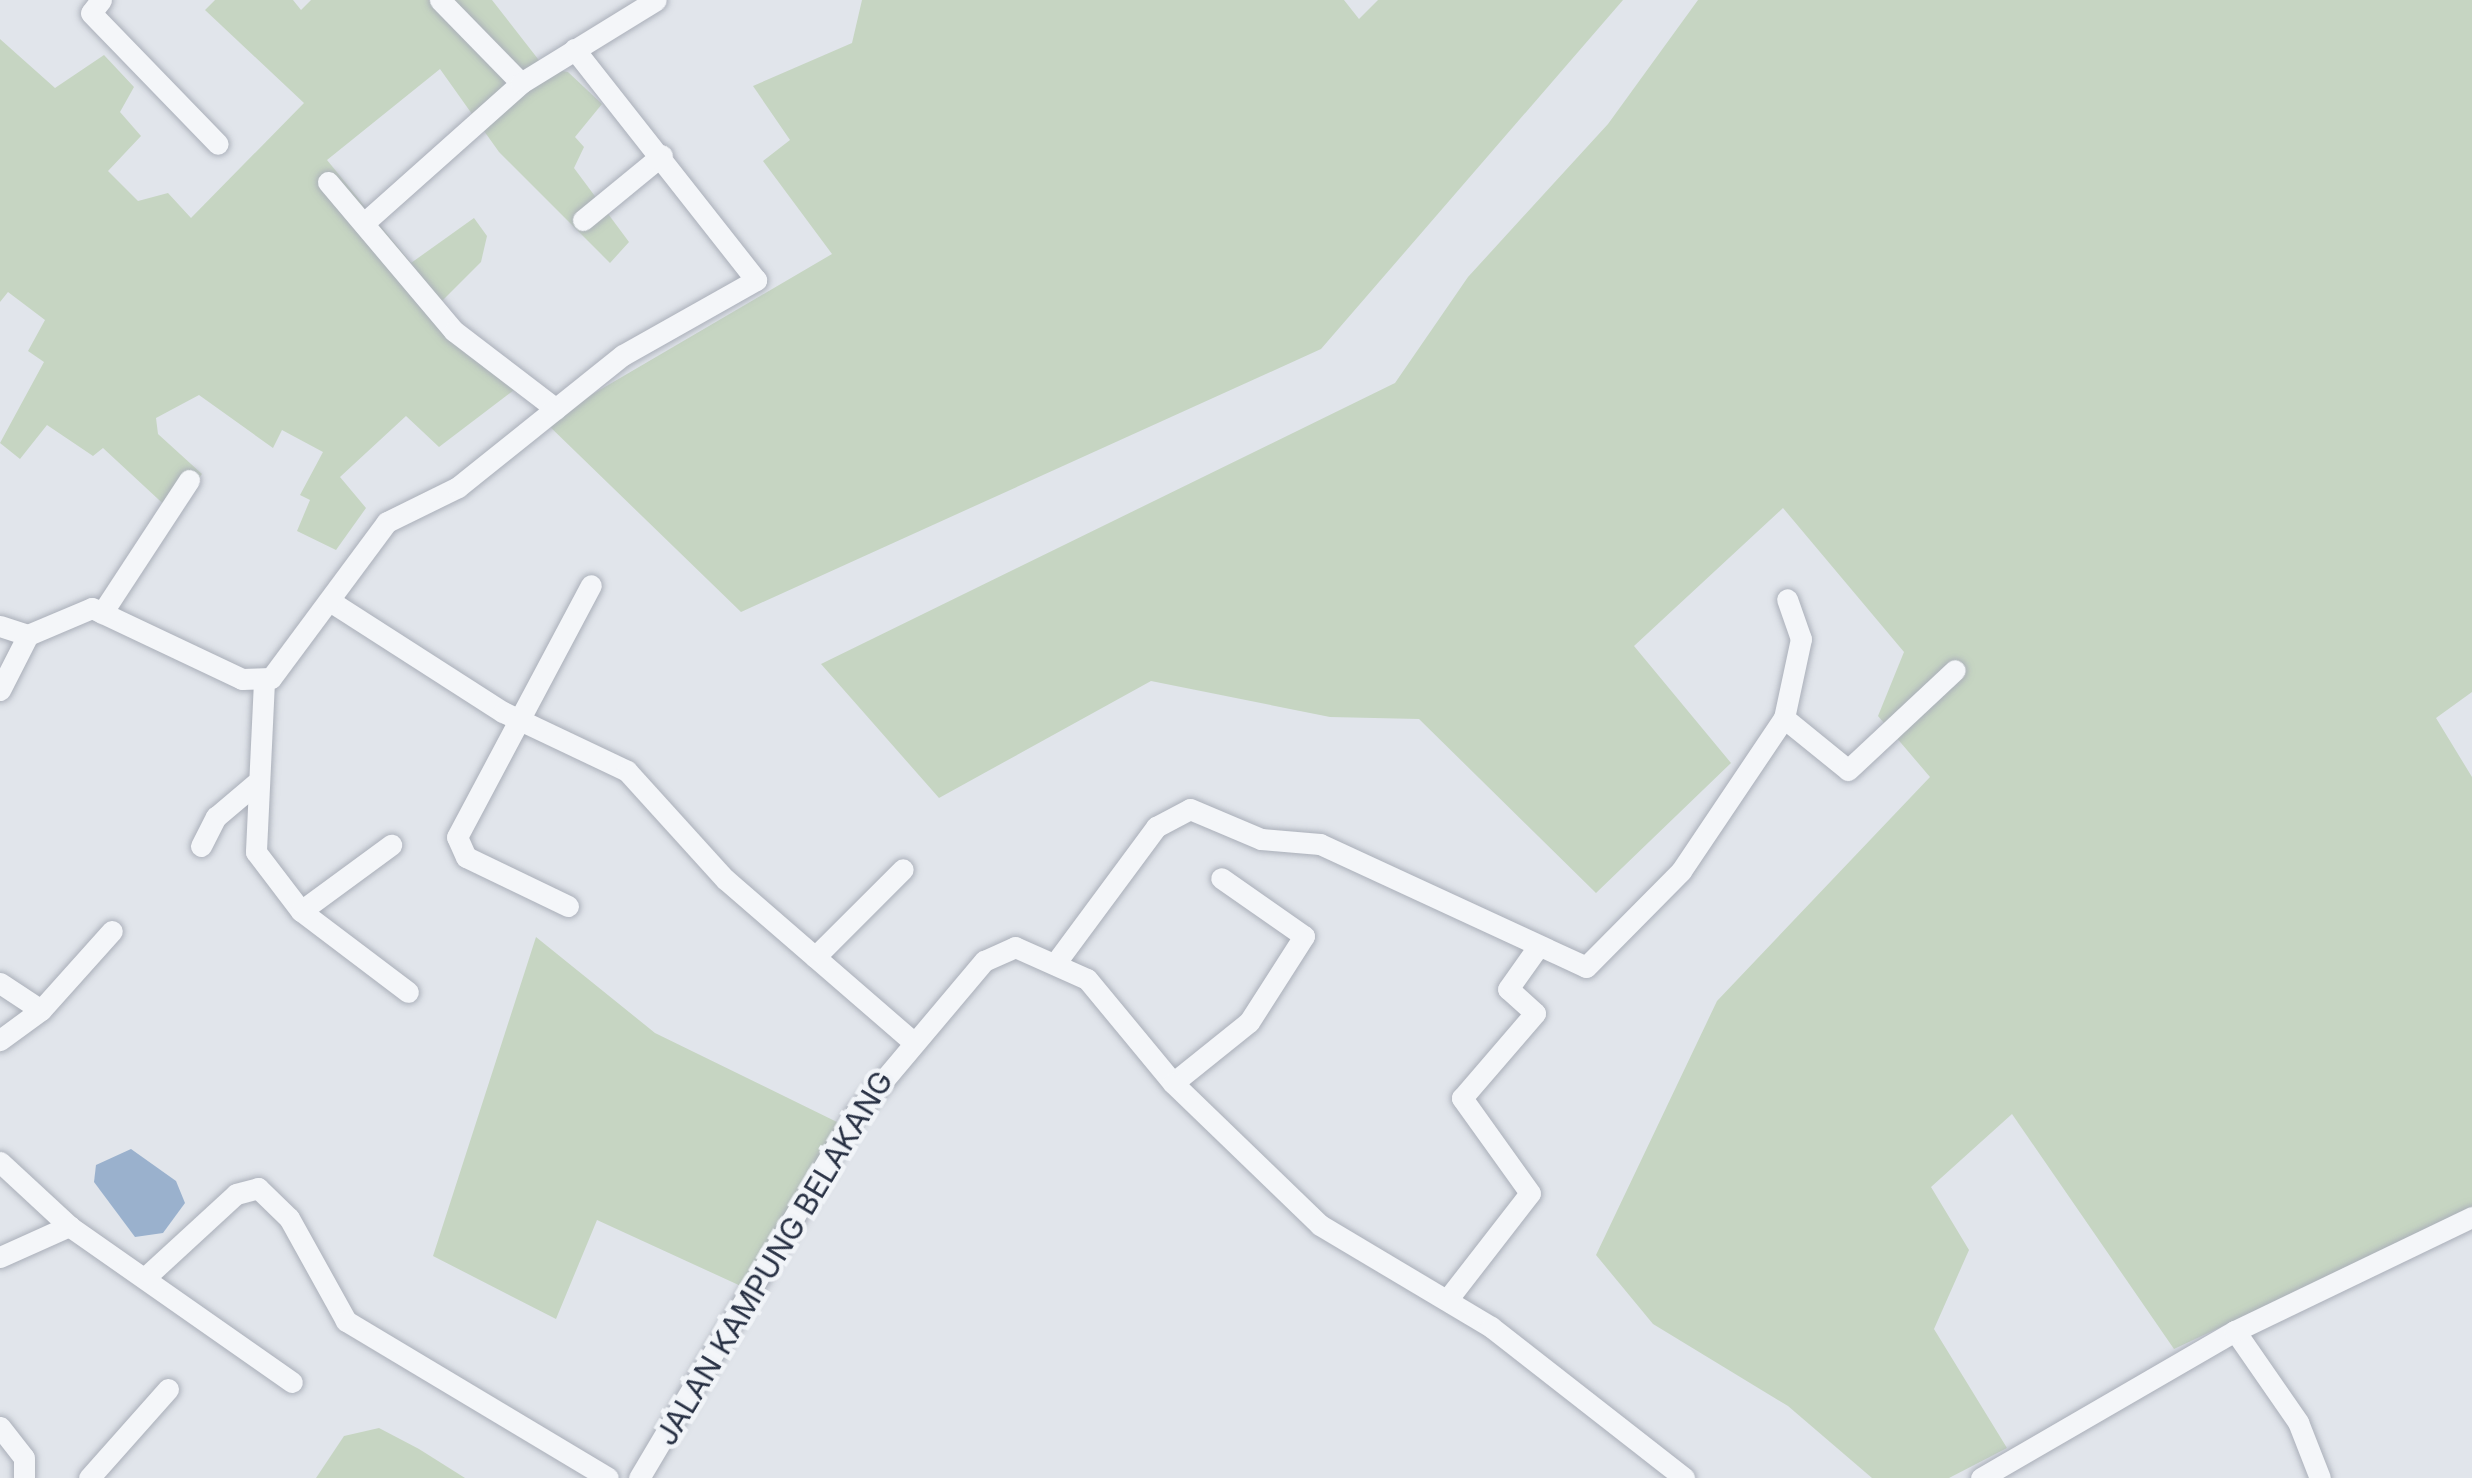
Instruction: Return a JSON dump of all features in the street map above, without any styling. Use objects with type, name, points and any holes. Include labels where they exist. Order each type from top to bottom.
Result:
[{"type":"street","points":[[101,0],[91,13],[218,144]]},
{"type":"street","points":[[440,0],[521,83]]},
{"type":"street","points":[[364,223],[521,83],[656,0]]},
{"type":"street","points":[[407,992],[301,911],[254,845],[264,681],[333,604],[387,522],[458,487],[623,356],[750,285],[756,267],[574,49]]},
{"type":"street","points":[[583,220],[662,155]]},
{"type":"street","points":[[328,182],[454,331],[550,414]]},
{"type":"street","points":[[102,613],[189,480]]},
{"type":"street","points":[[568,906],[459,850],[518,719],[591,585]]},
{"type":"street","points":[[1684,1478],[1447,1300],[1320,1225],[1173,1084],[1087,979],[1057,961],[1156,827],[1190,809],[1261,838],[1320,844],[1535,951],[1592,964],[1681,871],[1784,718],[1801,639],[1787,599]]},
{"type":"street","name":"JALAN KAMPUNG BELAKANG","points":[[333,604],[518,719],[627,771],[724,879],[910,1039]]},
{"type":"street","points":[[0,690],[28,634],[74,609],[102,613],[264,681]]},
{"type":"street","points":[[0,626],[28,634]]},
{"type":"street","points":[[1784,718],[1848,770],[1955,670]]},
{"type":"street","points":[[201,847],[216,817],[255,784]]},
{"type":"street","points":[[301,911],[391,844]]},
{"type":"street","points":[[815,957],[903,868]]},
{"type":"street","points":[[1173,1084],[1249,1022],[1304,936],[1221,878]]},
{"type":"street","points":[[0,1040],[41,1010],[112,932]]},
{"type":"street","points":[[1447,1300],[1530,1193],[1462,1098],[1535,1013],[1508,989],[1535,951]]},
{"type":"street","name":"JALAN KAMPUNG BELAKANG","points":[[639,1478],[910,1039],[995,952],[1057,961]]},
{"type":"street","points":[[0,983],[41,1010]]},
{"type":"street","points":[[0,1162],[69,1226],[149,1274],[292,1382]]},
{"type":"street","points":[[149,1274],[236,1194],[258,1188],[289,1218],[346,1322],[608,1478]]},
{"type":"street","points":[[1981,1478],[2236,1331],[2472,1216]]},
{"type":"street","points":[[0,1257],[69,1226]]},
{"type":"street","points":[[2236,1331],[2298,1422],[2320,1478]]},
{"type":"street","points":[[89,1478],[168,1389]]},
{"type":"street","points":[[0,1427],[22,1453],[24,1478]]},
{"type":"green space","points":[[215,0],[293,0],[301,10],[311,0],[492,0],[545,68],[568,72],[602,104],[575,137],[584,147],[574,168],[629,242],[610,263],[499,152],[440,69],[327,160],[411,263],[474,218],[487,236],[481,262],[438,305],[518,387],[439,447],[406,416],[340,477],[366,508],[336,550],[297,531],[310,500],[300,495],[323,452],[282,430],[273,448],[199,395],[156,418],[158,434],[202,474],[172,512],[103,448],[93,456],[47,425],[20,459],[0,443],[44,362],[28,351],[45,320],[8,292],[0,302],[0,39],[55,88],[104,55],[134,87],[120,112],[141,136],[108,171],[138,201],[168,193],[191,218],[304,103],[205,10]]},
{"type":"green space","points":[[862,0],[1344,0],[1359,19],[1378,0],[1623,0],[1321,349],[741,612],[545,422],[832,254],[763,161],[790,140],[753,86],[852,43]]},
{"type":"green space","points":[[1698,0],[2472,0],[2472,692],[2436,718],[2472,777],[2472,1209],[2174,1349],[2012,1114],[1931,1187],[1969,1250],[1934,1329],[2007,1448],[1949,1478],[1872,1478],[1788,1406],[1653,1324],[1596,1255],[1717,1001],[1930,777],[1878,716],[1904,652],[1783,508],[1634,646],[1731,763],[1596,893],[1419,719],[1330,717],[1151,681],[939,798],[821,664],[1395,383],[1468,277],[1608,124]]},
{"type":"green space","points":[[536,937],[655,1033],[839,1123],[743,1287],[597,1220],[556,1319],[433,1256]]},
{"type":"green space","points":[[379,1428],[465,1478],[316,1478],[344,1436]]},
{"type":"water","points":[[131,1149],[176,1181],[185,1203],[163,1233],[135,1237],[94,1182],[96,1165]]}]
